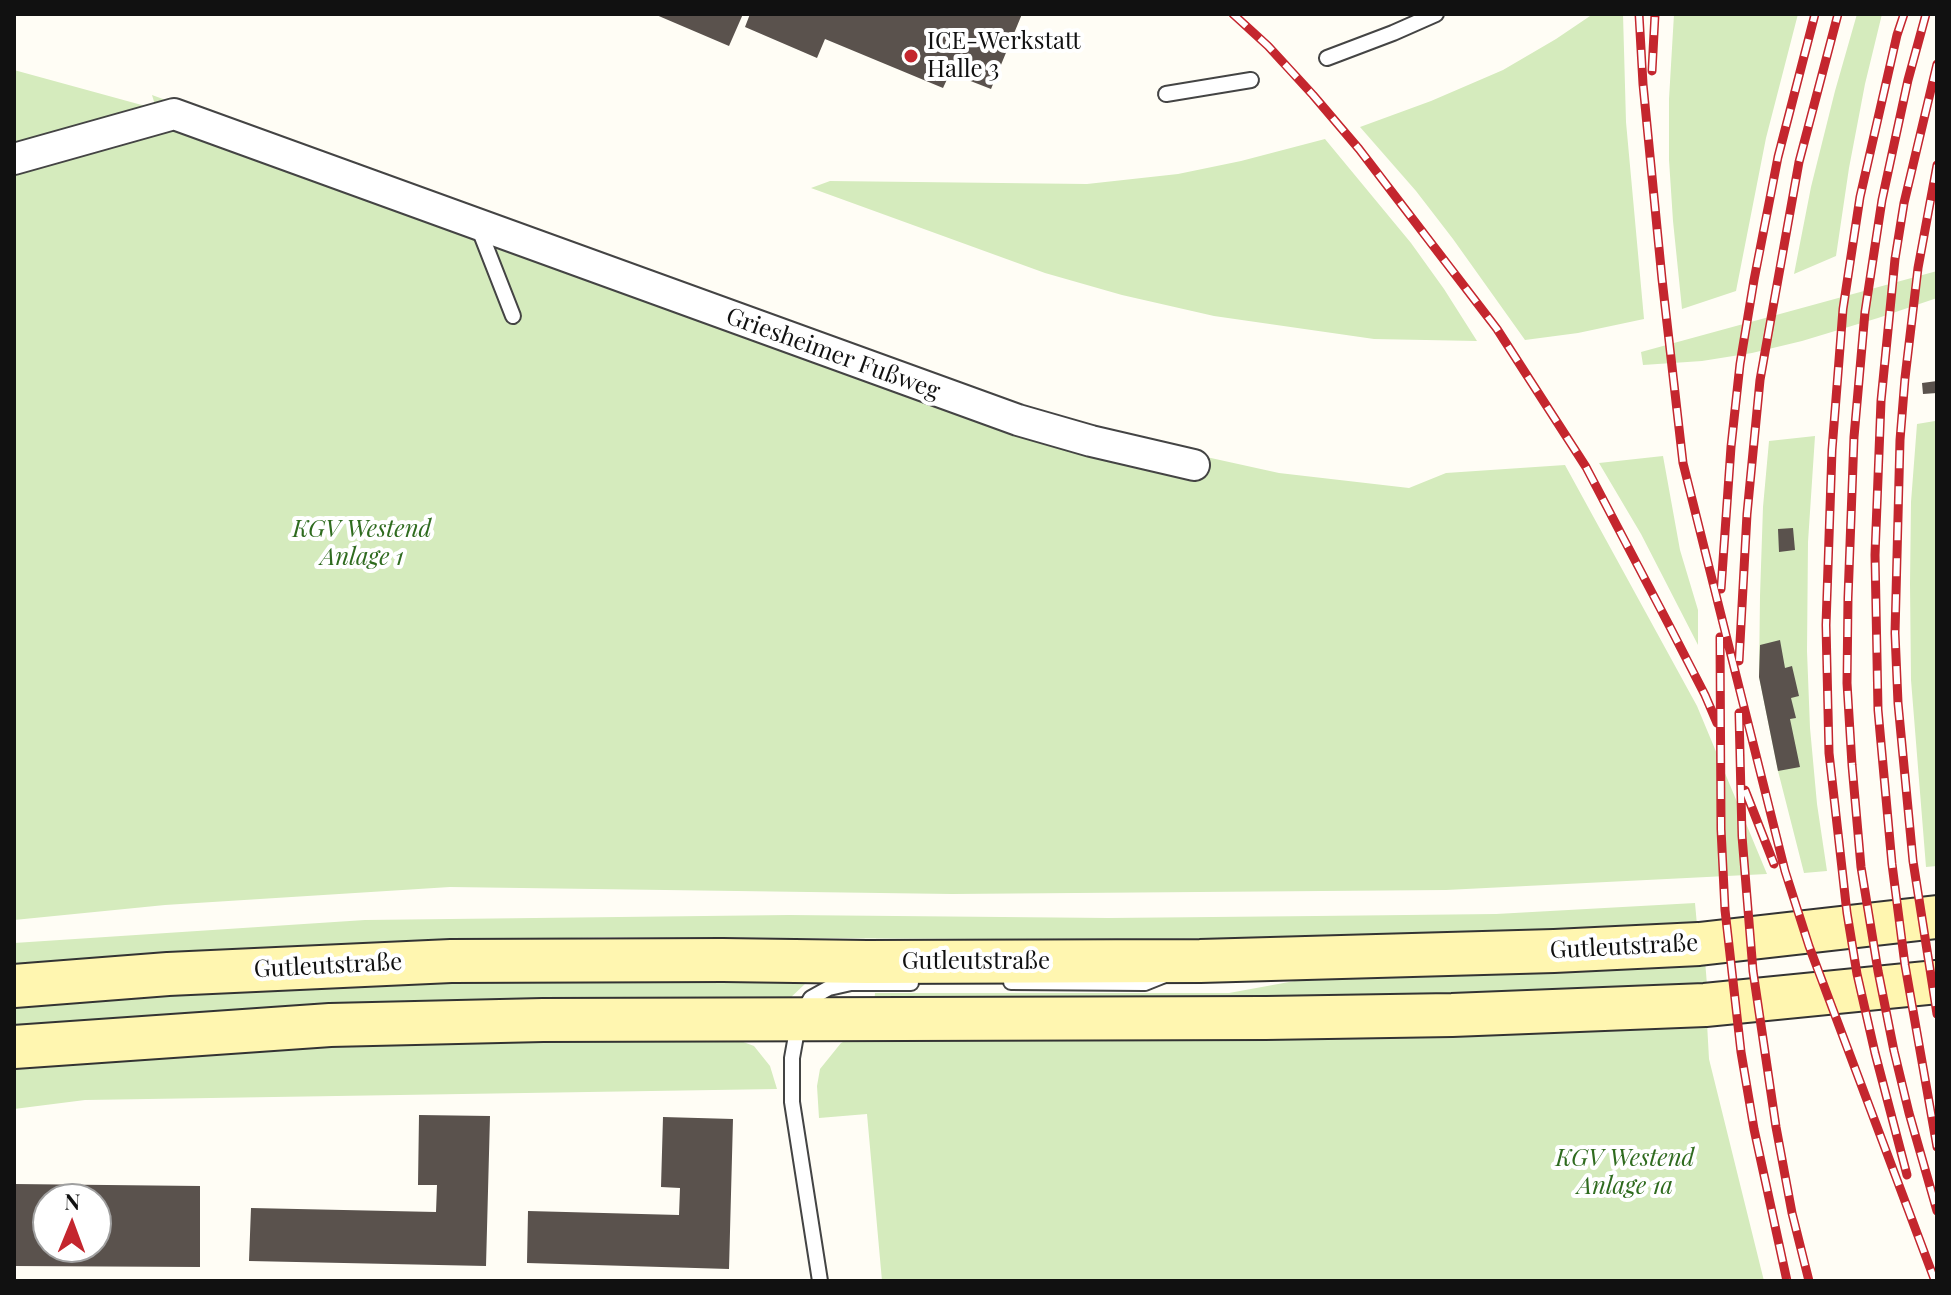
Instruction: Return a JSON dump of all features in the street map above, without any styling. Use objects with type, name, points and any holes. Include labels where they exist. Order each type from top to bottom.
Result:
[{"type":"main road","name":"Gutleutstraße","points":[[14,986],[168,974],[451,961],[1200,961],[1538,951],[1699,944],[1937,917]]},
{"type":"main road","points":[[14,1047],[330,1025],[543,1020],[1452,1015],[1705,1005],[1937,982]]},
{"type":"street","name":"Griesheimer Fußweg","points":[[14,159],[174,114],[1018,420],[1194,465]]},
{"type":"lane","points":[[1327,58],[1436,14]]},
{"type":"lane","points":[[1166,94],[1251,80]]},
{"type":"lane","points":[[477,224],[513,316]]},
{"type":"lane","points":[[1003,982],[1145,983],[1200,961]]},
{"type":"lane","points":[[820,1281],[792,1102],[792,1058],[799,1019],[811,998],[829,988],[851,983],[926,983]]},
{"type":"green space","points":[[1593,14],[1623,14],[1626,122],[1644,319],[1525,340],[1416,191],[1360,127],[1503,70]]},
{"type":"green space","points":[[1674,14],[1798,14],[1766,138],[1736,291],[1682,309],[1669,160]]},
{"type":"green space","points":[[1857,14],[1882,14],[1849,168],[1836,256],[1794,274],[1811,187]]},
{"type":"green space","points":[[14,70],[149,107],[14,146]]},
{"type":"green space","name":"KGV Westend Anlage 1","points":[[152,95],[925,378],[1170,449],[1279,473],[1409,488],[1446,473],[1565,465],[1697,706],[1767,874],[1446,890],[952,894],[450,887],[165,905],[14,920],[14,166],[163,131]]},
{"type":"green space","points":[[1325,139],[1411,243],[1477,341],[1374,339],[1214,316],[1122,295],[1045,273],[811,188],[830,181],[1087,184],[1178,174]]},
{"type":"green space","points":[[1937,271],[1937,298],[1878,318],[1752,353],[1702,361],[1643,365],[1641,352]]},
{"type":"green space","points":[[1935,421],[1937,866],[1926,867],[1911,680],[1911,502],[1917,424]]},
{"type":"green space","points":[[1815,436],[1808,542],[1807,651],[1810,728],[1827,871],[1804,873],[1778,771],[1759,677],[1760,596],[1769,441]]},
{"type":"green space","points":[[1663,456],[1680,550],[1698,610],[1698,645],[1641,534],[1599,463]]},
{"type":"green space","points":[[1695,903],[1697,925],[1377,938],[603,937],[287,946],[14,965],[14,943],[365,920],[789,915],[1109,918],[1496,914]]},
{"type":"green space","points":[[1705,960],[1707,985],[1479,995],[874,1004],[875,993],[1229,993],[1368,972]]},
{"type":"green space","points":[[803,978],[806,983],[787,1001],[14,1028],[14,1006],[150,996],[336,985]]},
{"type":"green space","name":"KGV Westend Anlage 1a","points":[[1707,1023],[1709,1059],[1764,1281],[882,1281],[867,1114],[819,1118],[817,1086],[820,1069],[841,1043],[851,1038]]},
{"type":"green space","points":[[738,1040],[754,1046],[770,1066],[777,1089],[85,1100],[14,1109],[14,1063],[356,1041]]},
{"type":"building","points":[[654,14],[743,14],[729,46]]},
{"type":"building","name":"ICE-Werkstatt Halle 3","points":[[750,14],[1022,14],[991,89],[950,73],[943,88],[825,39],[817,58],[745,27]]},
{"type":"building","points":[[1937,381],[1937,393],[1923,394],[1922,383]]},
{"type":"building","points":[[1793,528],[1795,550],[1779,552],[1778,529]]},
{"type":"building","points":[[1780,640],[1785,668],[1792,666],[1799,696],[1791,698],[1796,718],[1790,719],[1800,767],[1778,771],[1759,677],[1760,645]]},
{"type":"building","points":[[419,1115],[490,1116],[486,1266],[249,1261],[251,1208],[436,1212],[437,1185],[418,1185]]},
{"type":"building","points":[[663,1117],[733,1119],[729,1269],[527,1263],[528,1211],[679,1215],[680,1188],[661,1187]]},
{"type":"building","points":[[14,1184],[32,1184],[32,1263],[112,1263],[112,1185],[200,1186],[200,1267],[14,1266]]},
{"type":"railway","points":[[1233,14],[1268,46],[1359,149],[1497,329],[1586,467],[1717,723]]},
{"type":"railway","points":[[1639,14],[1662,279],[1683,463],[1785,871],[1809,946],[1935,1281]]},
{"type":"railway","points":[[1652,71],[1655,14]]},
{"type":"railway","points":[[1721,589],[1740,364],[1778,157],[1815,14]]},
{"type":"railway","points":[[1739,661],[1747,514],[1760,380],[1799,162],[1838,14]]},
{"type":"railway","points":[[1904,14],[1860,197],[1843,309],[1832,450],[1826,625],[1829,753],[1847,913],[1875,1053],[1907,1175]]},
{"type":"railway","points":[[1926,14],[1882,200],[1865,312],[1854,437],[1847,683],[1861,867],[1878,971],[1909,1113],[1937,1211]]},
{"type":"railway","points":[[1937,64],[1904,203],[1895,259],[1881,401],[1875,555],[1878,710],[1892,864],[1905,965],[1937,1147]]},
{"type":"railway","points":[[1937,165],[1918,268],[1905,378],[1900,440],[1895,633],[1898,703],[1913,861],[1937,1014]]},
{"type":"railway","points":[[1720,637],[1721,829],[1725,910],[1741,1052],[1754,1129],[1787,1281]]},
{"type":"railway","points":[[1739,713],[1742,836],[1753,971],[1776,1127],[1809,1281]]},
{"type":"railway","points":[[1745,790],[1774,864]]},
{"type":"place","name":"ICE-Werkstatt Halle 3","points":[[911,56]]}]
